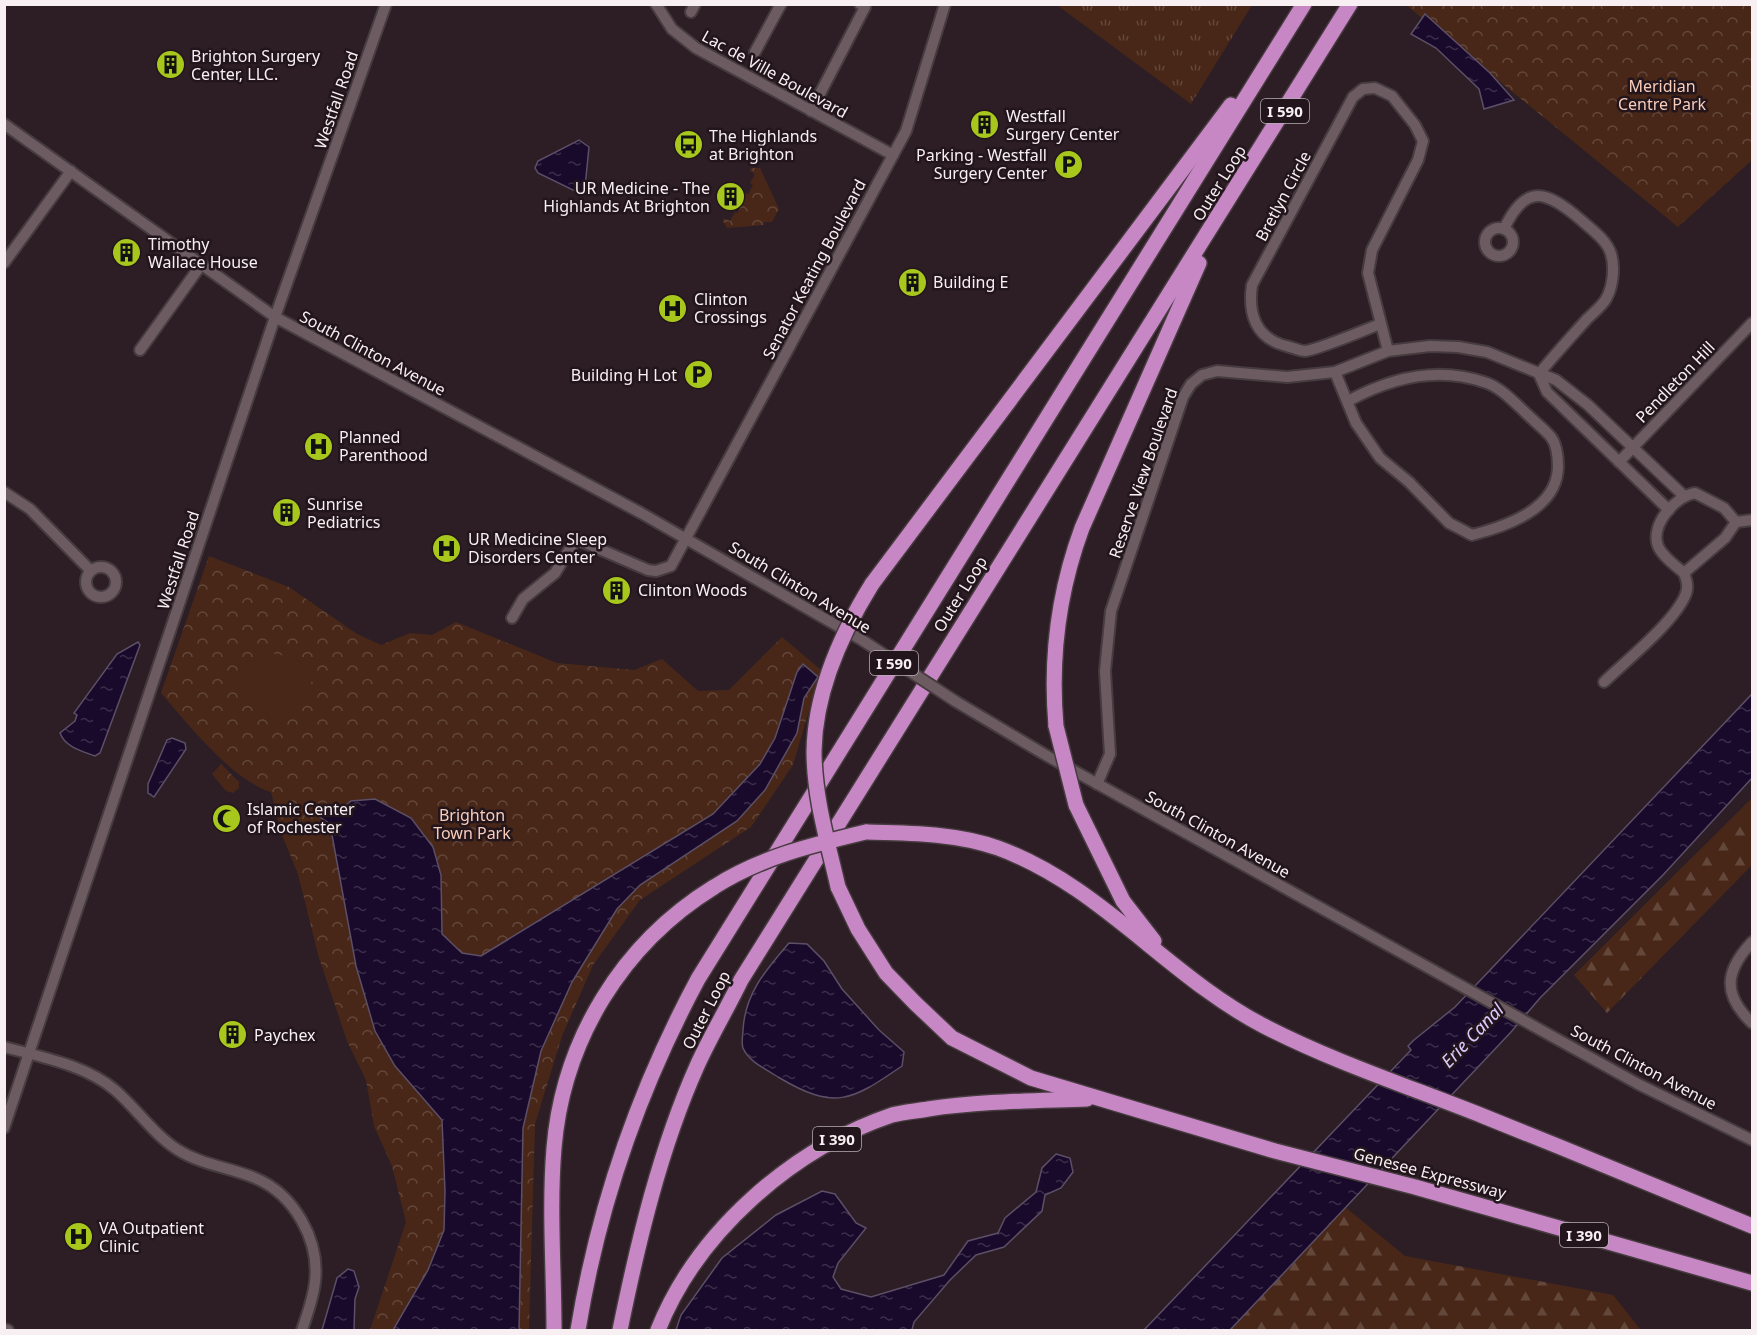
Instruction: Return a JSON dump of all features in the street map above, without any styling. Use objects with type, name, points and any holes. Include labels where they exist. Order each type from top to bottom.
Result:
[{"type":"highway","name":"Outer Loop","points":[[578,1330],[597,1237],[622,1153],[656,1065],[698,979],[1304,4]]},
{"type":"highway","name":"Outer Loop","points":[[620,1330],[634,1263],[665,1153],[697,1067],[741,980],[1219,218],[1350,4]]},
{"type":"highway","name":"Genesee Expressway","points":[[1287,31],[872,584],[848,622],[830,668],[818,715],[814,752],[821,814],[838,887],[858,929],[886,973],[952,1038],[1031,1078],[1275,1151],[1415,1187],[1752,1283]]},
{"type":"highway","points":[[1167,958],[1123,900],[1076,805],[1056,726],[1052,681],[1055,635],[1068,564],[1086,517],[1219,218]]},
{"type":"highway","points":[[554,1330],[554,1149],[561,1102],[574,1056],[602,998],[630,959],[675,914],[735,873],[766,859],[866,832],[946,837],[999,849],[1052,875],[1091,900],[1212,995],[1264,1025],[1343,1062],[1484,1116],[1752,1226]]},
{"type":"highway","name":"I 390","points":[[658,1330],[667,1307],[700,1254],[744,1206],[792,1168],[842,1137],[894,1115],[962,1104],[1099,1099]]},
{"type":"street","name":"Westfall Road","points":[[4,1128],[275,317],[386,4]]},
{"type":"street","name":"Lac de Ville Boulevard","points":[[656,4],[672,29],[696,48],[893,155]]},
{"type":"street","points":[[755,52],[781,4]]},
{"type":"street","name":"Senator Keating Boulevard","points":[[512,618],[523,598],[555,573],[576,539],[656,571],[671,566],[893,155],[914,109],[945,4]]},
{"type":"street","points":[[812,111],[863,6]]},
{"type":"street","name":"Bretlyn Circle","points":[[1380,324],[1305,351],[1281,345],[1265,335],[1254,323],[1249,304],[1252,285],[1353,97],[1363,89],[1375,88],[1392,96],[1415,125],[1423,141],[1418,160],[1372,250],[1368,273],[1389,351]]},
{"type":"street","name":"South Clinton Avenue","points":[[4,124],[275,317],[687,539],[862,640],[955,701],[1097,784],[1447,976],[1638,1084],[1752,1140]]},
{"type":"street","points":[[4,263],[71,171]]},
{"type":"street","points":[[1504,229],[1514,208],[1536,196],[1548,196],[1560,201],[1596,233],[1611,252],[1613,270],[1606,299],[1539,374],[1546,392],[1669,510]]},
{"type":"street","points":[[140,351],[201,265]]},
{"type":"street","name":"Pendleton Hill","points":[[1619,462],[1752,323]]},
{"type":"street","name":"Reserve View Boulevard","points":[[1097,784],[1110,754],[1106,671],[1111,611],[1183,398],[1196,380],[1217,371],[1287,377],[1335,372],[1389,351],[1430,346],[1458,346],[1487,352],[1556,380],[1588,405],[1683,495]]},
{"type":"street","points":[[1335,372],[1356,423],[1380,458],[1409,482],[1449,523],[1472,535],[1496,529],[1545,503],[1558,481],[1558,456],[1552,438],[1504,394],[1485,382],[1433,375],[1406,377],[1348,401]]},
{"type":"street","points":[[4,492],[30,509],[91,571]]},
{"type":"street","points":[[1605,682],[1675,612],[1686,595],[1688,584],[1684,573],[1658,547],[1657,537],[1660,524],[1669,510],[1683,495],[1695,493],[1714,501],[1736,522]]},
{"type":"street","points":[[1684,573],[1725,538],[1736,522],[1752,520]]},
{"type":"street","points":[[1752,942],[1734,964],[1730,986],[1734,1002],[1752,1023]]},
{"type":"street","points":[[4,1047],[94,1076],[114,1089],[159,1134],[179,1150],[205,1163],[258,1179],[289,1203],[309,1237],[315,1267],[311,1301],[302,1330]]},
{"type":"green space","points":[[1057,5],[1252,5],[1191,104]]},
{"type":"green space","name":"Meridian Centre Park","points":[[1406,5],[1752,5],[1752,160],[1678,227]]},
{"type":"green space","points":[[751,168],[760,168],[779,209],[772,222],[764,222],[764,225],[727,228],[723,221],[724,218],[730,221],[735,212],[738,213],[745,193],[748,194],[753,185],[750,183],[755,174],[750,171]]},
{"type":"green space","name":"Brighton Town Park","points":[[209,556],[289,587],[357,634],[381,645],[410,633],[432,635],[456,622],[557,663],[634,670],[662,659],[698,691],[729,690],[782,637],[821,670],[793,765],[751,827],[640,900],[593,965],[562,1036],[535,1124],[529,1330],[370,1330],[406,1222],[392,1166],[374,1126],[366,1080],[347,1041],[319,958],[298,874],[282,835],[271,792],[256,786],[227,764],[161,693]]},
{"type":"green space","points":[[267,652],[293,658],[317,673],[288,721],[279,724],[230,682],[244,664]]},
{"type":"green space","points":[[221,764],[239,782],[239,788],[233,793],[226,791],[212,774]]},
{"type":"green space","points":[[1752,798],[1752,865],[1607,1013],[1574,975]]},
{"type":"green space","points":[[1345,1207],[1405,1256],[1613,1295],[1641,1330],[1230,1330]]},
{"type":"water","points":[[1425,14],[1490,73],[1514,100],[1484,109],[1479,89],[1436,48],[1411,34]]},
{"type":"water","points":[[579,140],[589,147],[585,187],[582,191],[577,192],[538,173],[535,168],[538,161]]},
{"type":"water","points":[[138,642],[140,645],[100,753],[95,756],[70,745],[60,733],[75,721],[77,715],[74,713],[117,654]]},
{"type":"water","points":[[803,664],[818,677],[804,698],[797,733],[765,790],[737,821],[640,885],[617,909],[572,982],[541,1051],[523,1128],[519,1330],[393,1330],[428,1270],[444,1230],[442,1120],[395,1066],[375,1031],[356,966],[330,824],[317,815],[340,810],[351,801],[375,799],[411,818],[433,847],[441,875],[442,934],[462,953],[481,956],[713,814],[760,764],[775,738],[797,672]]},
{"type":"water","name":"Erie Canal","points":[[1752,694],[1752,778],[1663,875],[1540,998],[1511,1032],[1230,1330],[1144,1330],[1411,1050],[1408,1046],[1455,1007]]},
{"type":"water","points":[[172,738],[185,743],[186,749],[154,797],[148,793],[148,784],[167,740]]},
{"type":"water","points":[[789,943],[807,944],[824,961],[842,989],[879,1030],[904,1052],[902,1066],[855,1094],[829,1098],[798,1088],[763,1068],[749,1057],[742,1044],[745,1017],[752,993]]},
{"type":"water","points":[[1056,1154],[1070,1158],[1073,1172],[1061,1188],[1045,1195],[1042,1211],[1004,1247],[976,1255],[950,1280],[914,1322],[912,1330],[676,1330],[681,1315],[722,1258],[776,1215],[822,1191],[835,1194],[856,1223],[866,1228],[838,1263],[833,1277],[841,1289],[871,1297],[944,1275],[968,1241],[998,1233],[1005,1218],[1036,1192],[1042,1168]]},
{"type":"water","points":[[348,1269],[354,1271],[359,1287],[355,1299],[354,1330],[322,1330],[337,1278]]},
{"type":"place","name":"Brighton Surgery Center, LLC.","points":[[170,65]]},
{"type":"place","name":"Westfall Surgery Center","points":[[985,125]]},
{"type":"place","name":"The Highlands at Brighton","points":[[688,145]]},
{"type":"place","name":"Parking - Westfall Surgery Center","points":[[1068,164]]},
{"type":"place","name":"UR Medicine - The Highlands At Brighton","points":[[731,197]]},
{"type":"place","name":"Timothy Wallace House","points":[[127,253]]},
{"type":"place","name":"Building E","points":[[912,282]]},
{"type":"place","name":"Clinton Crossings","points":[[673,308]]},
{"type":"place","name":"Building H Lot","points":[[698,375]]},
{"type":"place","name":"Planned Parenthood","points":[[318,446]]},
{"type":"place","name":"Sunrise Pediatrics","points":[[286,513]]},
{"type":"place","name":"UR Medicine Sleep Disorders Center","points":[[447,548]]},
{"type":"place","name":"Clinton Woods","points":[[617,590]]},
{"type":"place","name":"Islamic Center of Rochester","points":[[226,818]]},
{"type":"place","name":"Paychex","points":[[233,1035]]},
{"type":"place","name":"VA Outpatient Clinic","points":[[78,1237]]}]
